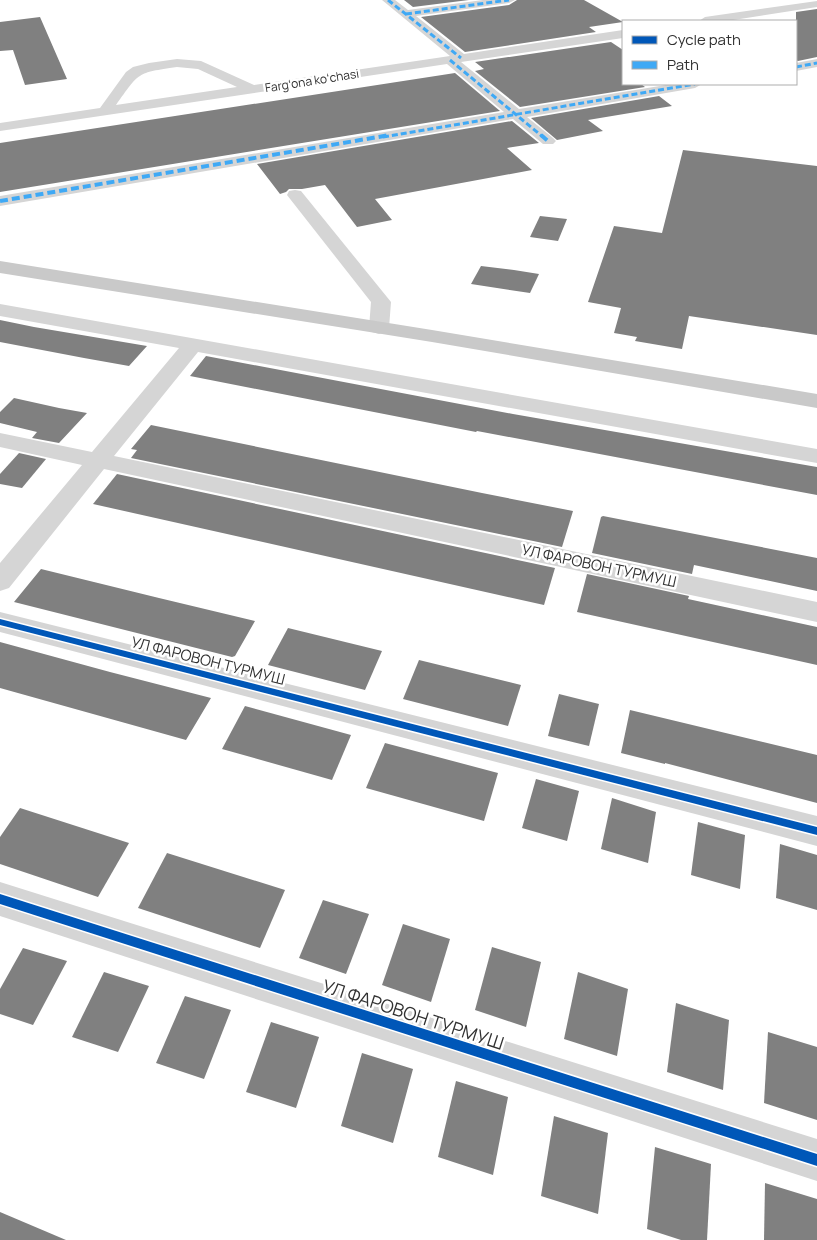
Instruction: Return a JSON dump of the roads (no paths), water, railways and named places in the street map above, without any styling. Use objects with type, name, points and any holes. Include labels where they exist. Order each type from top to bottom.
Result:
[{"type":"main road","points":[[0,267],[817,401]]},
{"type":"street","points":[[388,0],[548,141]]},
{"type":"street","points":[[406,14],[509,0]]},
{"type":"street","points":[[712,20],[817,4]]},
{"type":"street","name":"Fargʻona koʻchasi","points":[[0,127],[622,34]]},
{"type":"street","points":[[106,111],[131,75],[138,70],[177,63],[201,65],[254,90]]},
{"type":"street","points":[[797,67],[817,63]]},
{"type":"street","points":[[0,201],[689,85]]},
{"type":"street","points":[[295,195],[381,302],[379,328]]},
{"type":"street","points":[[0,310],[817,456]]},
{"type":"street","points":[[0,581],[193,344]]},
{"type":"street","name":"УЛ ФАРОВОН ТУРМУШ","points":[[0,440],[817,612]]},
{"type":"street","name":"УЛ ФАРОВОН ТУРМУШ","points":[[0,622],[817,831]]},
{"type":"street","name":"УЛ ФАРОВОН ТУРМУШ","points":[[0,899],[817,1160]]}]
